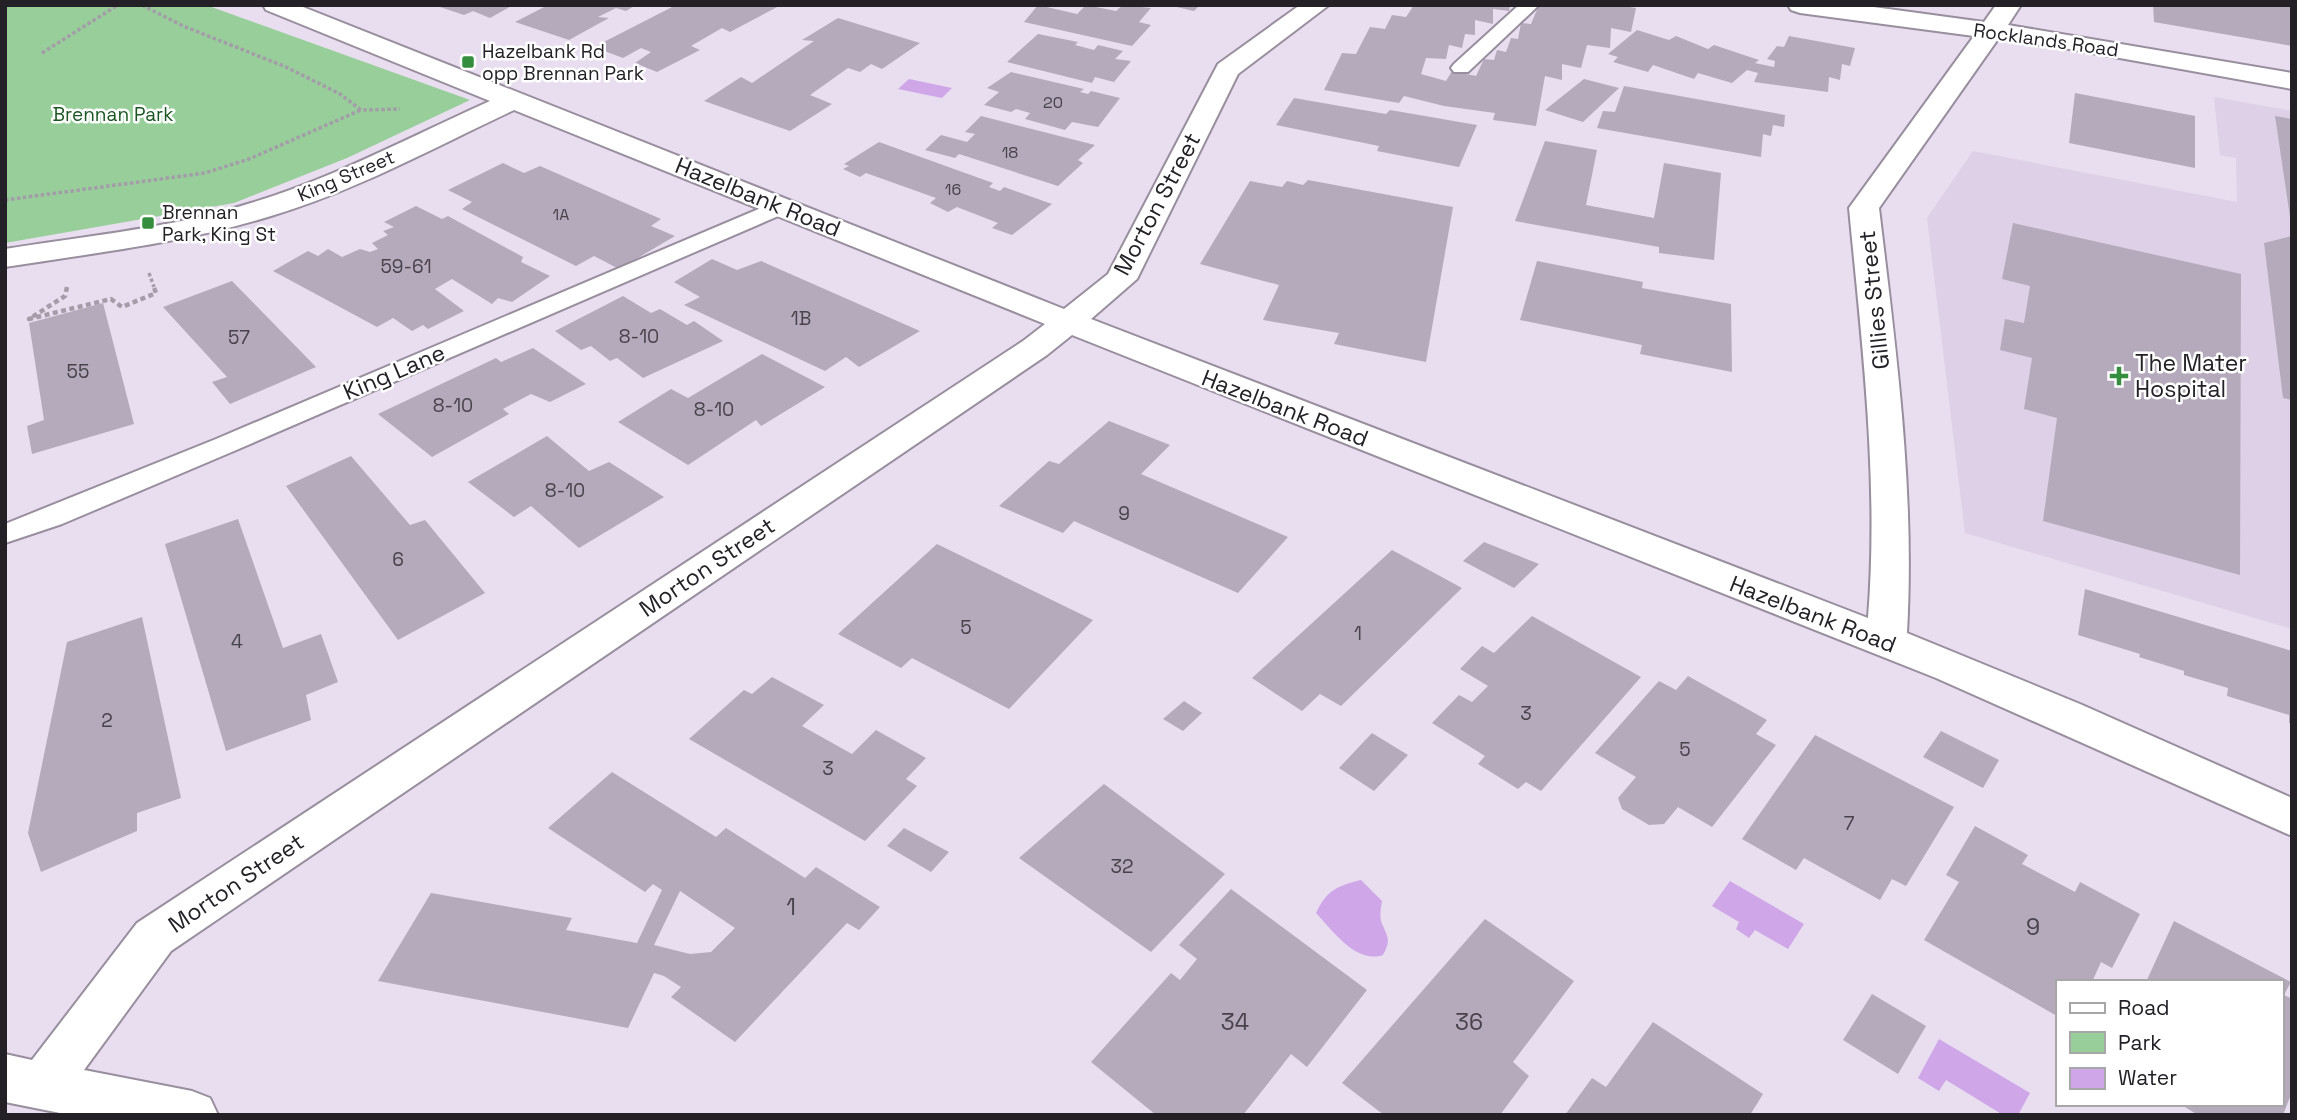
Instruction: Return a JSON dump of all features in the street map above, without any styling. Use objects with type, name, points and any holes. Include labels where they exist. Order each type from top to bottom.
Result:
[{"type":"street","name":"Hazelbank Road","points":[[275,5],[782,206],[1068,323],[1886,642],[2187,767],[2292,818]]},
{"type":"street","name":"Morton Street","points":[[24,1082],[154,937],[1024,356],[1121,279],[1227,70],[1317,5]]},
{"type":"street","name":"Rocklands Road","points":[[1800,5],[2064,40],[2292,81]]},
{"type":"street","name":"Gillies Street","points":[[1886,642],[1892,584],[1891,459],[1864,208],[2009,5]]},
{"type":"street","name":"King Street","points":[[5,258],[174,232],[261,210],[322,188],[514,100]]},
{"type":"street","points":[[24,1082],[192,1115]]},
{"type":"lane","points":[[1461,68],[1530,5]]},
{"type":"lane","name":"King Lane","points":[[5,534],[213,450],[782,206]]},
{"type":"path","points":[[43,53],[118,5]]},
{"type":"path","points":[[142,5],[183,26],[286,67],[340,94],[360,110]]},
{"type":"path","points":[[5,200],[205,173],[249,159],[360,110],[404,109]]},
{"type":"path","points":[[67,287],[65,296],[29,319],[111,299],[122,307],[156,293],[150,278]]},
{"type":"shaded area","name":"The Mater Hospital","points":[[2214,97],[2292,111],[2292,629],[1965,533],[1927,218],[1973,151],[2237,202],[2236,158],[2220,155]]},
{"type":"green space","name":"Brennan Park","points":[[5,5],[206,5],[470,100],[347,158],[234,203],[5,243]]},
{"type":"water","points":[[909,79],[952,88],[942,98],[898,89]]},
{"type":"water","points":[[1361,880],[1382,901],[1380,912],[1388,939],[1383,955],[1373,957],[1354,950],[1316,913],[1324,899],[1334,890]]},
{"type":"water","points":[[1730,881],[1804,924],[1788,949],[1755,930],[1749,938],[1736,929],[1739,922],[1712,906]]},
{"type":"water","points":[[1939,1039],[2030,1093],[2018,1115],[2003,1115],[1946,1080],[1939,1091],[1918,1078]]},
{"type":"building","points":[[513,5],[490,18],[473,11],[464,15],[440,7]]},
{"type":"building","points":[[548,5],[636,5],[626,11],[616,8],[598,17],[609,18],[569,40],[515,22]]},
{"type":"building","points":[[676,5],[781,5],[730,32],[722,28],[691,46],[700,50],[657,72],[635,63],[651,52],[641,48],[623,58],[594,47]]},
{"type":"building","points":[[1038,5],[1077,14],[1086,5],[1116,11],[1123,5],[1151,8],[1139,22],[1151,25],[1132,46],[1024,22]]},
{"type":"building","points":[[1168,5],[1200,5],[1194,11]]},
{"type":"building","points":[[1414,5],[1510,5],[1509,11],[1493,9],[1493,24],[1475,20],[1475,35],[1465,34],[1462,48],[1449,45],[1446,59],[1426,58],[1421,74],[1446,81],[1452,71],[1476,76],[1484,59],[1494,60],[1497,50],[1506,52],[1511,38],[1518,39],[1521,23],[1531,24],[1539,5],[1618,5],[1636,8],[1631,32],[1611,28],[1610,48],[1587,45],[1581,68],[1562,64],[1562,80],[1545,76],[1536,126],[1493,120],[1495,113],[1444,106],[1404,96],[1399,103],[1324,90],[1342,53],[1356,54],[1370,27],[1385,29],[1392,15],[1406,17]]},
{"type":"building","points":[[2153,5],[2292,5],[2292,46],[2154,22]]},
{"type":"building","points":[[838,18],[920,43],[882,69],[871,64],[860,72],[848,68],[810,95],[832,104],[790,131],[704,101],[741,77],[752,83],[814,41],[802,40]]},
{"type":"building","points":[[1637,30],[1669,40],[1676,36],[1708,49],[1714,45],[1759,60],[1755,63],[1774,67],[1775,61],[1767,59],[1777,46],[1784,47],[1789,36],[1855,48],[1850,66],[1842,64],[1840,80],[1829,77],[1828,92],[1754,82],[1758,73],[1747,70],[1732,83],[1698,73],[1694,79],[1653,65],[1648,72],[1613,62],[1618,57],[1608,54]]},
{"type":"building","points":[[1038,34],[1078,42],[1075,45],[1094,50],[1098,45],[1123,51],[1115,59],[1131,61],[1114,82],[1095,77],[1092,83],[1007,62]]},
{"type":"building","points":[[1011,72],[1084,89],[1080,92],[1088,94],[1091,91],[1120,98],[1098,127],[1072,122],[1065,130],[1025,119],[1030,113],[1016,109],[1011,112],[984,105],[999,92],[987,88]]},
{"type":"building","points":[[1584,79],[1619,88],[1583,122],[1545,110]]},
{"type":"building","points":[[1624,86],[1785,115],[1784,127],[1773,125],[1771,136],[1763,134],[1761,157],[1597,128],[1603,111],[1615,112]]},
{"type":"building","points":[[2075,93],[2195,116],[2195,168],[2069,143]]},
{"type":"building","points":[[1294,98],[1386,114],[1390,110],[1477,125],[1459,167],[1377,151],[1379,146],[1276,125]]},
{"type":"building","points":[[981,116],[1095,145],[1078,160],[1083,163],[1058,186],[959,154],[955,158],[925,150],[941,135],[967,142],[975,134],[965,132]]},
{"type":"building","points":[[2275,116],[2292,119],[2292,217],[2290,217]]},
{"type":"building","points":[[1545,141],[1597,150],[1586,205],[1654,218],[1664,163],[1721,173],[1714,260],[1659,253],[1659,247],[1515,221]]},
{"type":"building","points":[[879,142],[993,183],[989,187],[1000,191],[1004,187],[1052,204],[1012,235],[992,228],[998,223],[957,207],[948,212],[930,203],[936,198],[866,173],[860,177],[843,169],[849,166],[844,164]]},
{"type":"building","points":[[503,163],[524,173],[540,166],[661,219],[651,226],[675,236],[619,269],[594,256],[576,266],[462,209],[472,202],[448,190]]},
{"type":"building","points":[[1308,180],[1453,207],[1426,362],[1334,344],[1339,333],[1263,320],[1279,285],[1200,264],[1250,181],[1282,187],[1287,181],[1303,185]]},
{"type":"building","points":[[416,206],[442,219],[448,216],[523,257],[521,262],[550,276],[512,302],[498,298],[492,304],[452,279],[435,289],[464,311],[428,329],[423,325],[412,331],[393,318],[377,327],[273,271],[308,251],[318,256],[328,249],[342,257],[360,249],[370,252],[378,249],[372,243],[388,235],[383,231],[394,227],[384,222]]},
{"type":"building","points":[[2013,223],[2241,274],[2240,575],[2043,521],[2057,418],[2024,409],[2032,358],[2000,350],[2005,319],[2024,323],[2030,286],[2002,279]]},
{"type":"building","points":[[2292,236],[2292,400],[2283,398],[2264,243]]},
{"type":"building","points":[[712,259],[737,270],[761,261],[920,331],[859,367],[846,357],[825,371],[684,305],[700,297],[674,282]]},
{"type":"building","points":[[1537,261],[1643,282],[1642,288],[1731,304],[1732,372],[1640,354],[1642,345],[1520,320]]},
{"type":"building","points":[[232,281],[316,367],[230,404],[212,382],[227,377],[163,307]]},
{"type":"building","points":[[623,296],[651,313],[660,309],[687,325],[694,321],[723,341],[643,378],[617,358],[610,361],[591,346],[581,350],[555,331]]},
{"type":"building","points":[[103,303],[134,424],[32,454],[27,426],[44,420],[29,323]]},
{"type":"building","points":[[533,348],[586,384],[550,402],[531,394],[503,409],[509,414],[432,457],[378,414],[496,358],[501,362]]},
{"type":"building","points":[[762,354],[825,387],[761,426],[756,420],[688,465],[618,422],[671,389],[688,398]]},
{"type":"building","points":[[1109,421],[1170,445],[1141,474],[1288,537],[1238,593],[1074,521],[1063,533],[999,506],[1049,461],[1059,464]]},
{"type":"building","points":[[547,436],[589,471],[609,462],[664,497],[579,548],[531,506],[514,517],[468,482]]},
{"type":"building","points":[[351,456],[410,525],[425,520],[485,593],[398,640],[286,486]]},
{"type":"building","points":[[238,519],[283,648],[321,634],[338,682],[306,695],[311,720],[226,751],[165,544]]},
{"type":"building","points":[[1484,542],[1539,564],[1514,588],[1463,561]]},
{"type":"building","points":[[937,544],[1093,620],[1009,709],[912,658],[901,668],[838,634]]},
{"type":"building","points":[[1392,550],[1462,588],[1341,706],[1320,694],[1302,711],[1252,678]]},
{"type":"building","points":[[2085,589],[2292,651],[2292,724],[2289,723],[2289,715],[2227,696],[2228,688],[2184,675],[2184,671],[2139,657],[2140,654],[2078,635]]},
{"type":"building","points":[[1532,616],[1641,677],[1541,791],[1526,782],[1518,789],[1478,764],[1485,756],[1432,723],[1459,695],[1472,702],[1488,686],[1460,669],[1482,646],[1494,653]]},
{"type":"building","points":[[142,617],[181,798],[137,813],[137,831],[41,872],[28,833],[67,642]]},
{"type":"building","points":[[1688,676],[1767,720],[1756,734],[1776,745],[1712,827],[1678,807],[1664,824],[1649,825],[1622,809],[1618,798],[1636,777],[1595,753],[1659,681],[1676,690]]},
{"type":"building","points":[[772,677],[824,705],[802,726],[852,754],[876,730],[926,758],[906,779],[917,786],[865,841],[689,739],[744,690],[752,694]]},
{"type":"building","points":[[1184,701],[1202,713],[1183,731],[1163,719]]},
{"type":"building","points":[[1941,731],[1999,760],[1983,788],[1923,757]]},
{"type":"building","points":[[1372,733],[1408,755],[1374,791],[1339,768]]},
{"type":"building","points":[[1815,735],[1954,807],[1906,886],[1892,879],[1880,900],[1804,858],[1796,870],[1742,839]]},
{"type":"building","points":[[612,772],[716,837],[726,828],[805,878],[816,867],[880,907],[859,930],[847,923],[735,1042],[671,997],[681,987],[654,973],[628,1028],[378,981],[431,893],[572,918],[566,930],[637,943],[662,890],[653,884],[645,892],[548,828]],"holes":[[[680,891],[735,928],[711,952],[690,954],[654,945]]]},
{"type":"building","points":[[1104,784],[1225,874],[1151,952],[1019,858]]},
{"type":"building","points":[[1975,826],[2028,855],[2022,864],[2075,892],[2080,882],[2140,914],[2112,968],[2101,962],[2093,980],[2056,980],[2056,1015],[1924,940],[1959,882],[1946,875]]},
{"type":"building","points":[[904,828],[949,852],[931,872],[887,846]]},
{"type":"building","points":[[1231,889],[1367,990],[1307,1067],[1291,1054],[1243,1115],[1156,1115],[1091,1062],[1171,973],[1180,980],[1197,959],[1179,945]]},
{"type":"building","points":[[1485,919],[1574,981],[1513,1062],[1529,1076],[1500,1115],[1384,1115],[1342,1083]]},
{"type":"building","points":[[2174,921],[2291,982],[2284,995],[2292,999],[2292,1092],[2283,1115],[2198,1115],[2183,1106],[2283,1106],[2283,980],[2147,980]]},
{"type":"building","points":[[1872,994],[1926,1026],[1898,1074],[1843,1040]]},
{"type":"building","points":[[1653,1022],[1763,1094],[1750,1115],[1565,1115],[1592,1078],[1606,1087]]},
{"type":"place","name":"Hazelbank Rd opp Brennan Park","points":[[468,62]]},
{"type":"place","name":"Brennan Park, King St","points":[[148,223]]},
{"type":"place","name":"The Mater Hospital","points":[[2119,376]]}]
